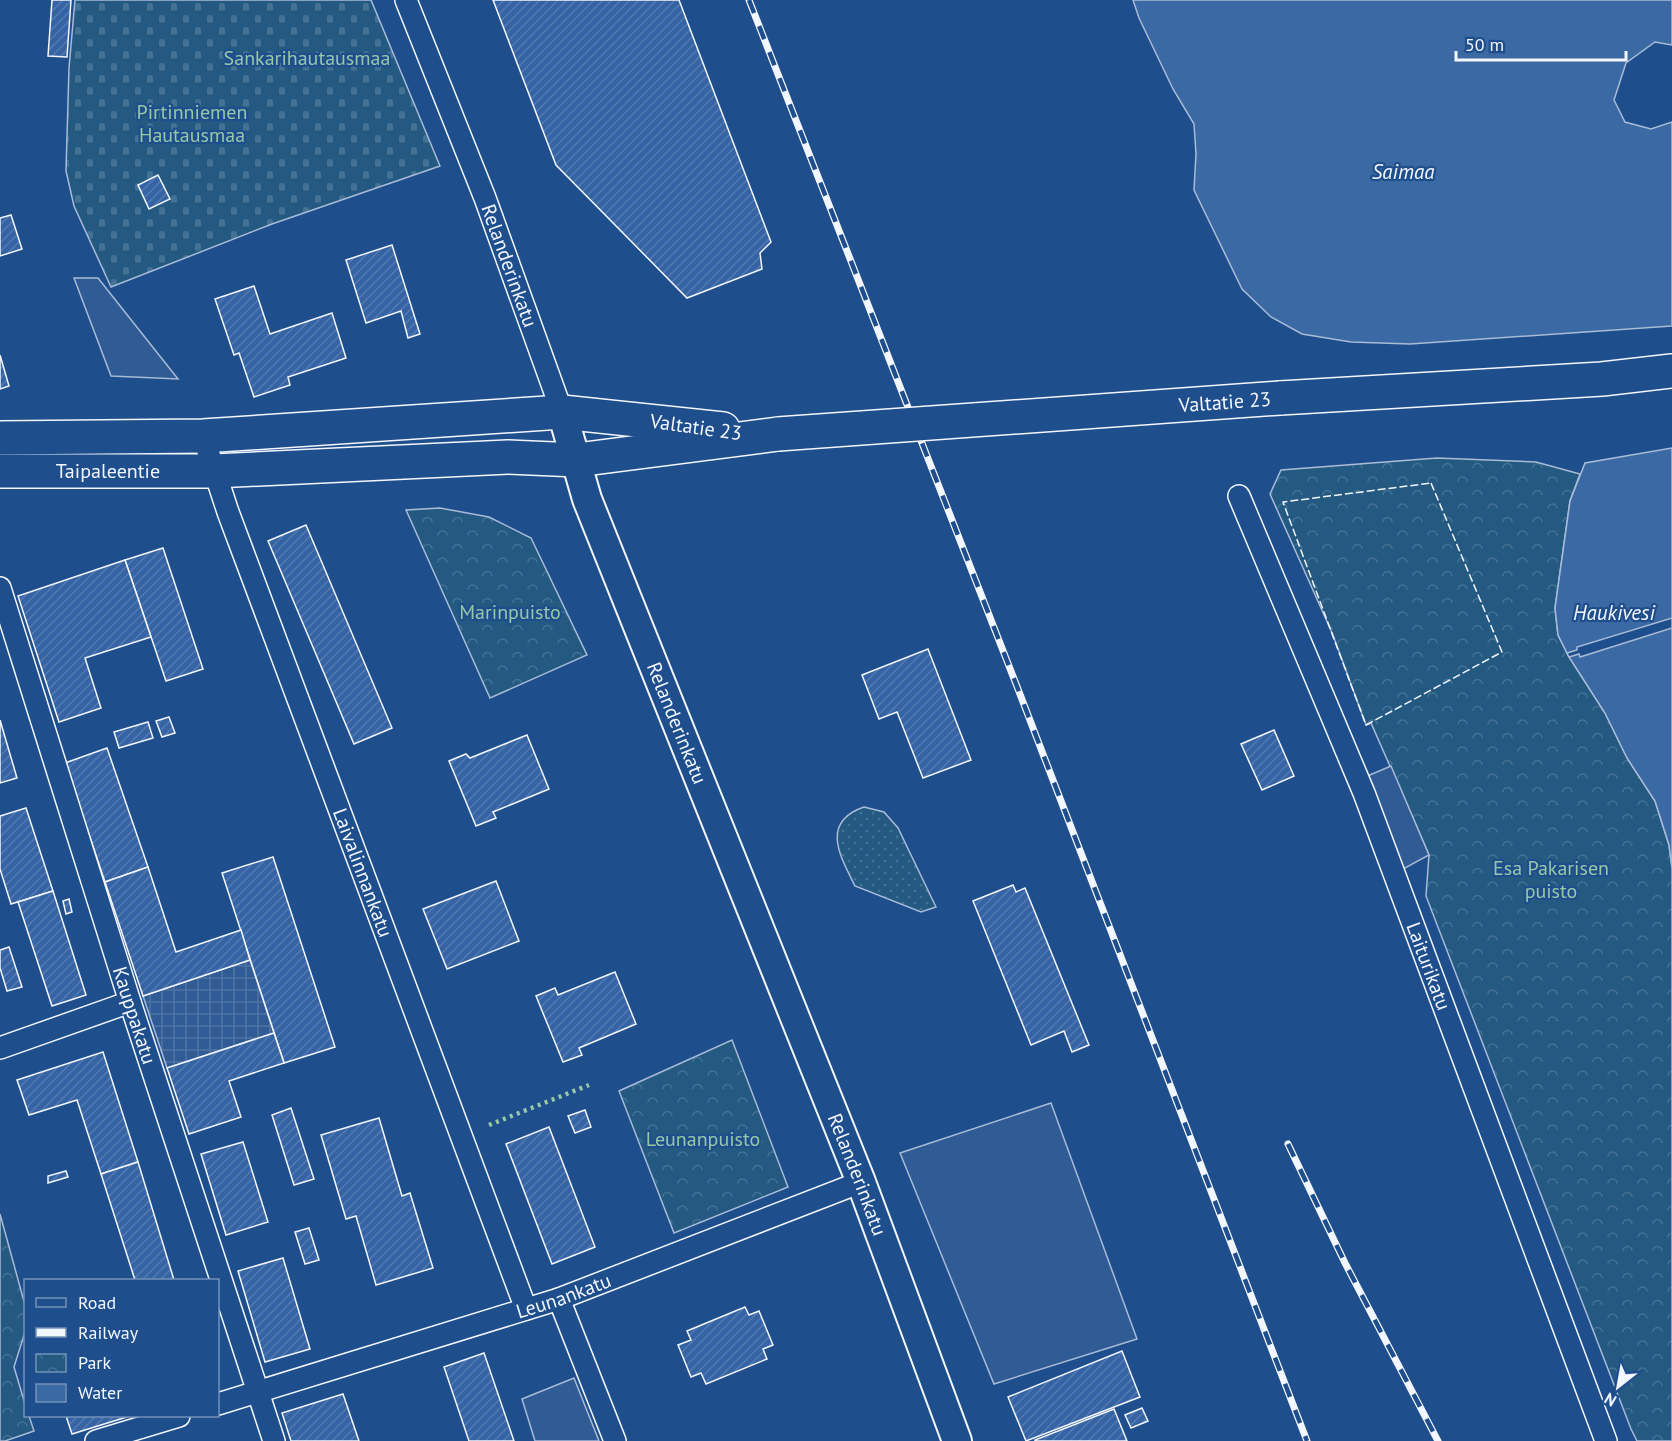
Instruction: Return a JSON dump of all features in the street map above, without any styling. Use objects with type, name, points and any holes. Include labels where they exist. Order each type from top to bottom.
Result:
[{"type":"highway","name":"Valtatie 23","points":[[215,471],[508,457],[577,460],[767,435],[1280,398],[1602,379],[1672,371]]},
{"type":"highway","name":"Valtatie 23","points":[[203,436],[562,412],[716,427],[767,435]]},
{"type":"highway","name":"Taipaleentie","points":[[0,438],[203,436]]},
{"type":"highway","name":"Taipaleentie","points":[[0,471],[215,471]]},
{"type":"main road","name":"Relanderinkatu","points":[[562,412],[587,499],[861,1182],[957,1441]]},
{"type":"street","name":"Relanderinkatu","points":[[406,0],[485,198],[562,412]]},
{"type":"street","name":"Laivalinnankatu","points":[[203,436],[526,1309]]},
{"type":"street","name":"Laiturikatu","points":[[1239,496],[1364,793],[1606,1441]]},
{"type":"street","name":"Kauppakatu","points":[[0,588],[130,1002],[274,1441]]},
{"type":"street","points":[[0,1048],[130,1002]]},
{"type":"street","name":"Leunankatu","points":[[219,1404],[559,1299],[861,1182]]},
{"type":"street","points":[[559,1299],[615,1441]]},
{"type":"street","points":[[96,1441],[176,1417]]},
{"type":"green space","name":"Pirtinniemen Hautausmaa","points":[[75,0],[371,0],[440,166],[272,224],[111,287],[74,206],[66,171],[69,68]]},
{"type":"green space","name":"Esa Pakarisen puisto","points":[[1437,458],[1536,462],[1580,474],[1570,501],[1555,608],[1558,635],[1569,657],[1605,713],[1627,758],[1655,801],[1669,845],[1672,868],[1672,1441],[1637,1441],[1631,1429],[1426,896],[1429,855],[1371,723],[1366,725],[1333,635],[1270,494],[1281,470]]},
{"type":"green space","name":"Marinpuisto","points":[[440,508],[489,517],[531,538],[587,655],[490,698],[406,510]]},
{"type":"green space","points":[[864,807],[884,812],[898,828],[936,907],[921,912],[855,886],[840,852],[837,841],[838,831],[842,821],[850,813]]},
{"type":"green space","name":"Leunanpuisto","points":[[732,1040],[788,1187],[674,1233],[619,1091]]},
{"type":"green space","points":[[0,1214],[24,1301],[24,1335],[14,1367],[24,1401],[24,1417],[29,1417],[34,1431],[0,1441]]},
{"type":"shaded area","points":[[74,278],[98,278],[178,379],[111,376]]},
{"type":"shaded area","points":[[1391,766],[1429,855],[1394,874],[1358,780]]},
{"type":"shaded area","points":[[250,960],[274,1033],[167,1068],[143,996]]},
{"type":"shaded area","points":[[1051,1103],[1137,1339],[994,1384],[900,1153]]},
{"type":"shaded area","points":[[574,1378],[599,1441],[535,1441],[522,1399]]},
{"type":"water","name":"Saimaa","points":[[1133,0],[1672,0],[1672,45],[1655,42],[1626,63],[1614,100],[1625,122],[1651,129],[1672,122],[1672,326],[1410,344],[1351,342],[1302,334],[1271,317],[1242,289],[1194,190],[1196,154],[1194,124],[1173,89],[1139,18]]},
{"type":"water","name":"Haukivesi","points":[[1672,448],[1672,868],[1669,845],[1655,801],[1627,758],[1605,713],[1569,657],[1558,635],[1555,608],[1570,501],[1585,463]]},
{"type":"pier","points":[[1672,618],[1672,628],[1580,657],[1579,654],[1569,657],[1567,653],[1577,650],[1577,647]]},
{"type":"building","points":[[52,0],[71,0],[67,57],[48,56]]},
{"type":"building","points":[[493,0],[679,0],[771,242],[760,253],[762,269],[687,298],[556,165]]},
{"type":"building","points":[[158,175],[170,199],[149,209],[138,185]]},
{"type":"building","points":[[11,215],[22,249],[0,256],[0,218]]},
{"type":"building","points":[[392,245],[420,334],[408,338],[401,311],[366,323],[346,260]]},
{"type":"building","points":[[254,286],[270,334],[332,313],[346,358],[288,377],[290,385],[254,397],[239,353],[234,355],[215,299]]},
{"type":"building","points":[[0,355],[9,386],[0,389]]},
{"type":"building","points":[[306,525],[392,728],[354,744],[268,541]]},
{"type":"building","points":[[163,548],[203,669],[166,681],[125,560]]},
{"type":"building","points":[[125,560],[151,637],[85,658],[101,708],[59,722],[18,596]]},
{"type":"building","points":[[928,649],[971,760],[923,778],[897,712],[879,719],[862,675]]},
{"type":"building","points":[[169,717],[175,733],[162,737],[156,721]]},
{"type":"building","points":[[0,720],[17,778],[0,783]]},
{"type":"building","points":[[148,722],[153,738],[119,748],[114,732]]},
{"type":"building","points":[[1274,730],[1294,776],[1262,790],[1241,744]]},
{"type":"building","points":[[527,735],[549,789],[493,812],[496,818],[476,826],[449,761],[466,754],[470,758]]},
{"type":"building","points":[[107,748],[148,867],[105,882],[65,763]]},
{"type":"building","points":[[26,808],[53,891],[11,904],[0,869],[0,816]]},
{"type":"building","points":[[273,857],[335,1047],[284,1063],[222,873]]},
{"type":"building","points":[[148,867],[176,952],[241,930],[250,960],[143,996],[105,882]]},
{"type":"building","points":[[496,881],[519,941],[447,969],[423,909]]},
{"type":"building","points":[[1013,885],[1016,892],[1025,888],[1089,1045],[1072,1052],[1064,1031],[1031,1045],[973,901]]},
{"type":"building","points":[[53,891],[86,995],[52,1006],[18,902]]},
{"type":"building","points":[[69,899],[72,912],[66,914],[63,901]]},
{"type":"building","points":[[9,947],[22,987],[7,991],[0,968],[0,950]]},
{"type":"building","points":[[615,972],[636,1024],[579,1048],[582,1055],[563,1062],[536,996],[555,988],[558,995]]},
{"type":"building","points":[[274,1033],[284,1063],[229,1081],[241,1117],[189,1134],[167,1068]]},
{"type":"building","points":[[103,1052],[138,1162],[101,1174],[77,1100],[29,1115],[17,1080]]},
{"type":"building","points":[[291,1108],[314,1179],[294,1185],[272,1115]]},
{"type":"building","points":[[585,1110],[591,1127],[575,1133],[568,1116]]},
{"type":"building","points":[[379,1118],[402,1196],[410,1193],[433,1268],[376,1285],[356,1216],[346,1219],[321,1135]]},
{"type":"building","points":[[549,1127],[595,1247],[552,1264],[506,1144]]},
{"type":"building","points":[[243,1142],[268,1222],[226,1235],[201,1154]]},
{"type":"building","points":[[138,1162],[174,1279],[135,1279],[101,1174]]},
{"type":"building","points":[[66,1171],[68,1177],[48,1183],[48,1176]]},
{"type":"building","points":[[309,1228],[319,1260],[305,1264],[295,1232]]},
{"type":"building","points":[[283,1258],[310,1349],[265,1362],[238,1271]]},
{"type":"building","points":[[745,1307],[749,1315],[759,1311],[773,1345],[763,1349],[767,1359],[706,1384],[701,1373],[691,1377],[678,1345],[691,1340],[687,1331]]},
{"type":"building","points":[[1122,1351],[1140,1397],[1026,1441],[1008,1397]]},
{"type":"building","points":[[484,1353],[514,1441],[469,1441],[444,1367]]},
{"type":"building","points":[[343,1394],[359,1441],[291,1441],[282,1413]]},
{"type":"building","points":[[1142,1408],[1148,1421],[1131,1428],[1125,1415]]},
{"type":"building","points":[[1114,1409],[1127,1441],[1035,1441],[1035,1440]]},
{"type":"building","points":[[66,1417],[127,1417],[72,1434]]},
{"type":"railway","points":[[749,0],[1018,689],[1307,1441]]},
{"type":"railway","points":[[1288,1144],[1345,1263],[1438,1441]]},
{"type":"hedge","points":[[489,1125],[589,1085]]},
{"type":"fence","points":[[1431,483],[1502,652],[1366,725],[1283,502],[1431,483]]},
{"type":"park label","name":"Sankarihautausmaa","points":[[307,58]]}]
